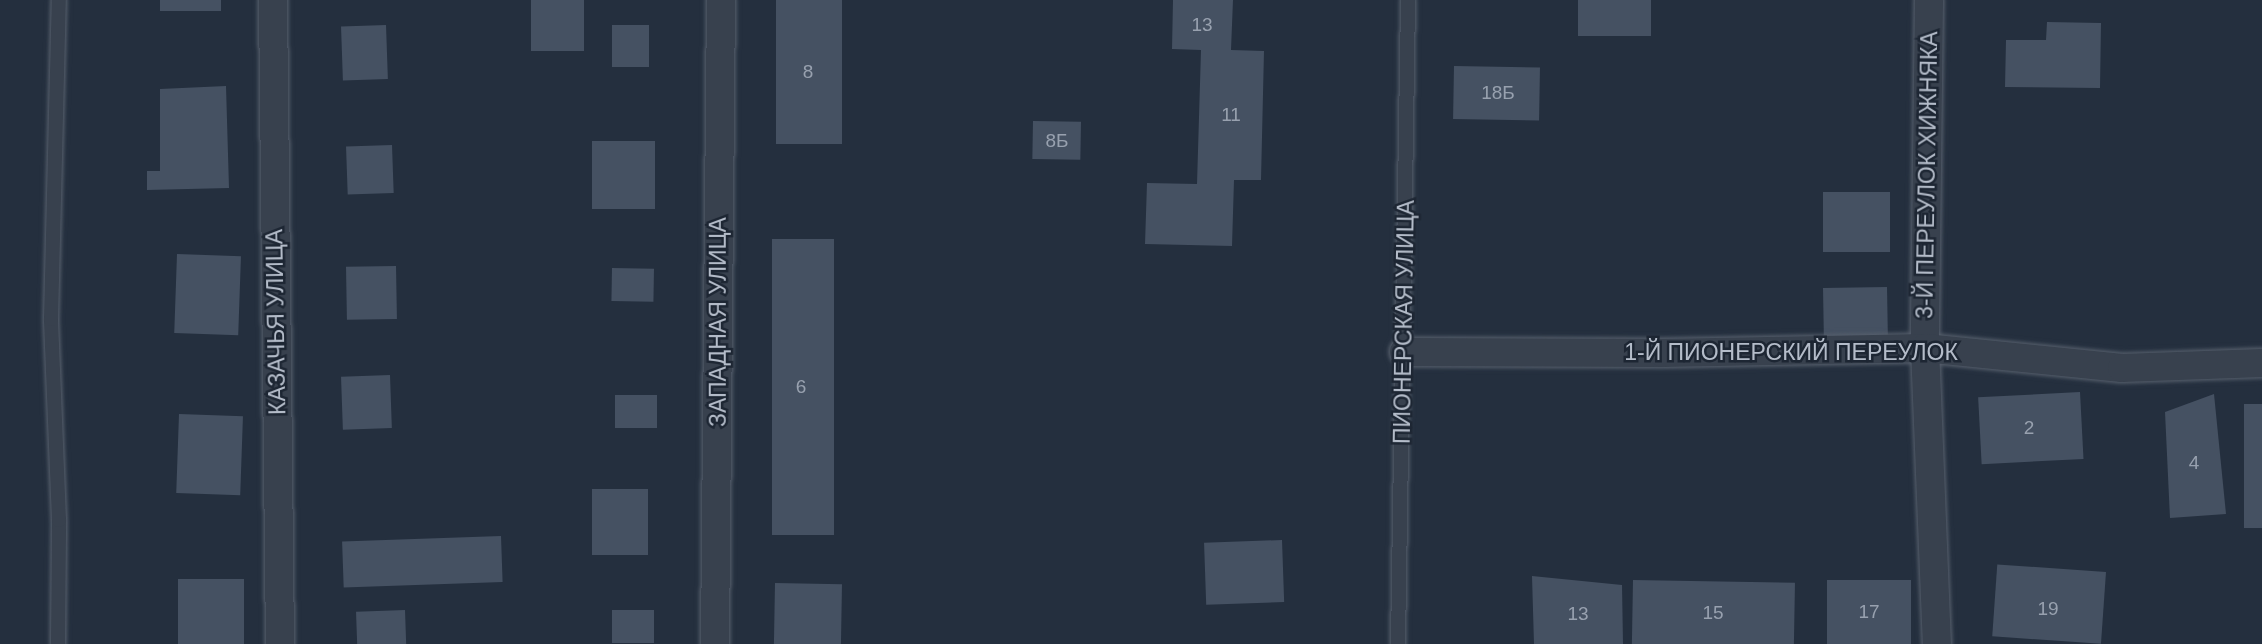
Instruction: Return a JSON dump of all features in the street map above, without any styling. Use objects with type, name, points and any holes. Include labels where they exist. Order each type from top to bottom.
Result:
[{"type":"street","name":"КАЗАЧЬЯ УЛИЦА","points":[[273,0],[280,644]]},
{"type":"street","name":"ЗАПАДНАЯ УЛИЦА","points":[[715,644],[721,0]]},
{"type":"street","name":"3-Й ПЕРЕУЛОК ХИЖНЯКА","points":[[1929,0],[1925,348],[1937,644]]},
{"type":"street","name":"1-Й ПИОНЕРСКИЙ ПЕРЕУЛОК","points":[[1404,352],[1663,353],[1925,348],[2122,368],[2262,363]]},
{"type":"lane","points":[[58,644],[59,520],[51,319],[59,0]]},
{"type":"lane","name":"ПИОНЕРСКАЯ УЛИЦА","points":[[1398,644],[1408,0]]},
{"type":"building","points":[[160,0],[221,0],[221,11],[160,11]]},
{"type":"building","points":[[531,0],[584,0],[584,51],[531,51]]},
{"type":"building","points":[[776,0],[842,0],[842,144],[776,144]]},
{"type":"building","points":[[1173,0],[1233,0],[1231,50],[1264,51],[1261,180],[1234,180],[1232,246],[1145,244],[1147,183],[1197,184],[1201,50],[1172,49]]},
{"type":"building","points":[[1578,0],[1651,0],[1651,36],[1578,36]]},
{"type":"building","points":[[2047,22],[2101,23],[2100,88],[2005,87],[2006,40],[2046,40]]},
{"type":"building","points":[[386,25],[388,79],[343,81],[341,27]]},
{"type":"building","points":[[612,25],[649,25],[649,67],[612,67]]},
{"type":"building","points":[[1454,66],[1540,68],[1539,120],[1453,119]]},
{"type":"building","points":[[226,86],[229,188],[147,190],[147,171],[160,171],[160,89]]},
{"type":"building","points":[[1033,121],[1081,122],[1080,160],[1032,159]]},
{"type":"building","points":[[592,141],[655,141],[655,209],[592,209]]},
{"type":"building","points":[[392,145],[394,193],[348,195],[346,147]]},
{"type":"building","points":[[1823,192],[1890,192],[1890,252],[1823,252]]},
{"type":"building","points":[[772,239],[834,239],[834,535],[772,535]]},
{"type":"building","points":[[177,254],[241,256],[238,335],[174,333]]},
{"type":"building","points":[[396,266],[397,319],[347,320],[346,267]]},
{"type":"building","points":[[612,268],[654,269],[653,302],[611,301]]},
{"type":"building","points":[[1887,287],[1888,348],[1824,349],[1823,288]]},
{"type":"building","points":[[390,375],[392,428],[343,430],[341,377]]},
{"type":"building","points":[[2080,392],[2084,459],[1982,464],[1978,397]]},
{"type":"building","points":[[2214,394],[2226,514],[2170,518],[2165,412]]},
{"type":"building","points":[[615,395],[657,395],[657,428],[615,428]]},
{"type":"building","points":[[2244,404],[2262,404],[2262,528],[2244,528]]},
{"type":"building","points":[[179,414],[243,416],[240,495],[176,493]]},
{"type":"building","points":[[592,489],[648,489],[648,555],[592,555]]},
{"type":"building","points":[[501,536],[503,582],[344,588],[342,542]]},
{"type":"building","points":[[1282,540],[1284,602],[1206,605],[1204,543]]},
{"type":"building","points":[[1997,564],[2106,572],[2101,644],[1992,636]]},
{"type":"building","points":[[1532,576],[1622,585],[1623,644],[1534,644]]},
{"type":"building","points":[[178,579],[244,579],[244,644],[178,644]]},
{"type":"building","points":[[1633,580],[1795,583],[1794,644],[1632,644]]},
{"type":"building","points":[[1827,580],[1911,580],[1911,644],[1827,644]]},
{"type":"building","points":[[775,583],[842,584],[841,644],[774,644]]},
{"type":"building","points":[[405,610],[406,644],[357,644],[356,612]]},
{"type":"building","points":[[612,610],[654,610],[654,643],[612,643]]}]
